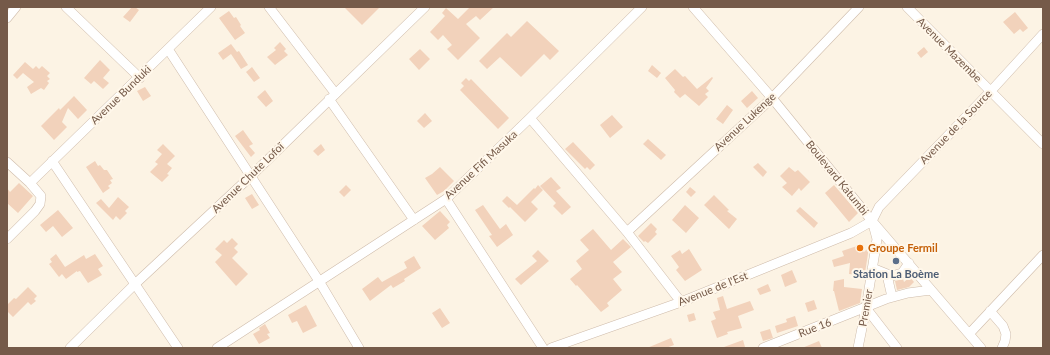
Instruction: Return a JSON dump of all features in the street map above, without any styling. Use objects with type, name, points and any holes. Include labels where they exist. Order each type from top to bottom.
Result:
[{"type":"street","points":[[7,18],[16,7]]},
{"type":"street","points":[[66,7],[140,78]]},
{"type":"street","name":"Avenue Bunduki","points":[[30,183],[212,7]]},
{"type":"street","points":[[269,7],[332,96],[414,220]]},
{"type":"street","name":"Avenue Chute Lofoï","points":[[70,348],[135,284],[251,176],[425,7]]},
{"type":"street","name":"Avenue Fifi Masuka","points":[[217,348],[446,199],[642,7]]},
{"type":"street","name":"Boulevard Katumbi","points":[[693,7],[772,98],[872,221],[981,348]]},
{"type":"street","name":"Avenue Lukenge","points":[[627,232],[772,98],[859,7]]},
{"type":"street","name":"Avenue Mazembe","points":[[907,7],[1043,144]]},
{"type":"street","name":"Avenue de la Source","points":[[872,221],[879,208],[990,92],[1043,34]]},
{"type":"street","points":[[168,50],[319,281],[359,348]]},
{"type":"street","points":[[530,118],[627,232],[681,302]]},
{"type":"street","points":[[52,161],[178,348]]},
{"type":"street","points":[[7,162],[30,183],[41,196],[40,204],[7,240]]},
{"type":"street","points":[[446,199],[543,348]]},
{"type":"street","name":"Premier","points":[[858,348],[877,239],[872,221]]},
{"type":"street","name":"Avenue de l'Est","points":[[551,348],[681,302],[850,233],[872,221]]},
{"type":"street","points":[[969,334],[1043,255]]},
{"type":"street","points":[[872,268],[892,276],[902,273],[909,263]]},
{"type":"street","points":[[887,275],[892,297]]},
{"type":"street","name":"Rue 16","points":[[763,348],[892,297],[931,290]]},
{"type":"street","points":[[866,308],[897,348]]},
{"type":"street","points":[[990,311],[1003,326],[1006,334],[1002,348]]},
{"type":"building","points":[[132,7],[139,10],[130,22],[123,17]]},
{"type":"building","points":[[344,7],[380,7],[362,25]]},
{"type":"building","points":[[470,7],[494,7],[480,20],[476,16],[466,24],[480,38],[458,60],[447,49],[452,45],[443,35],[438,40],[430,32],[445,16],[442,13],[446,8],[458,19]]},
{"type":"building","points":[[229,11],[234,18],[236,17],[245,33],[235,40],[219,18]]},
{"type":"building","points":[[1015,12],[1028,28],[1023,32],[1020,29],[1014,34],[1003,22]]},
{"type":"building","points":[[527,21],[559,51],[550,60],[544,54],[521,77],[500,57],[487,69],[479,61],[507,33],[511,37]]},
{"type":"building","points":[[280,42],[286,49],[284,51],[288,55],[275,65],[267,57],[276,50],[274,48]]},
{"type":"building","points":[[231,44],[237,52],[239,51],[248,65],[241,69],[231,54],[223,60],[218,53]]},
{"type":"building","points":[[924,47],[928,52],[921,58],[917,53]]},
{"type":"building","points":[[420,49],[430,59],[419,70],[409,59]]},
{"type":"building","points":[[100,60],[110,70],[103,78],[109,83],[103,89],[94,81],[91,84],[84,78]]},
{"type":"building","points":[[25,62],[33,69],[36,66],[39,69],[42,66],[50,73],[47,76],[50,79],[47,81],[49,83],[44,90],[41,88],[31,94],[27,87],[34,82],[23,73],[17,79],[13,75]]},
{"type":"building","points":[[652,65],[661,73],[657,78],[648,71]]},
{"type":"building","points":[[252,67],[260,78],[254,82],[246,72]]},
{"type":"building","points":[[675,69],[683,77],[685,76],[697,89],[712,77],[713,78],[706,88],[709,91],[705,94],[708,97],[699,106],[685,94],[680,98],[674,92],[675,90],[665,78]]},
{"type":"building","points":[[466,78],[469,81],[471,79],[509,118],[498,129],[460,90],[464,86],[461,83]]},
{"type":"building","points":[[145,87],[151,96],[143,101],[137,91]]},
{"type":"building","points":[[265,90],[273,101],[266,107],[257,97]]},
{"type":"building","points":[[752,91],[758,98],[747,108],[741,101]]},
{"type":"building","points":[[74,96],[87,110],[78,119],[68,108],[62,122],[67,127],[54,140],[41,126],[59,108],[60,110]]},
{"type":"building","points":[[727,105],[733,110],[723,124],[716,119]]},
{"type":"building","points":[[425,113],[432,121],[424,128],[417,121]]},
{"type":"building","points":[[612,115],[623,127],[610,138],[600,125]]},
{"type":"building","points":[[243,130],[253,144],[249,146],[255,153],[251,157],[235,136]]},
{"type":"building","points":[[648,139],[666,155],[661,160],[643,144]]},
{"type":"building","points":[[573,142],[595,165],[590,170],[587,167],[585,169],[565,149]]},
{"type":"building","points":[[163,144],[175,156],[167,164],[172,168],[167,174],[169,175],[162,182],[150,172],[158,164],[155,162],[162,154],[157,150]]},
{"type":"building","points":[[321,144],[325,150],[318,156],[313,151]]},
{"type":"building","points":[[95,161],[98,166],[100,165],[104,170],[107,170],[113,179],[110,180],[112,183],[108,186],[110,188],[103,193],[86,167]]},
{"type":"building","points":[[758,163],[767,172],[763,177],[753,167]]},
{"type":"building","points":[[440,167],[454,181],[444,191],[437,195],[425,178]]},
{"type":"building","points":[[789,167],[795,172],[798,170],[810,182],[801,191],[799,188],[792,196],[782,187],[787,183],[780,176]]},
{"type":"building","points":[[551,177],[561,188],[556,191],[571,207],[562,215],[553,206],[556,203],[540,186]]},
{"type":"building","points":[[19,183],[33,196],[18,213],[7,203],[7,188],[10,192]]},
{"type":"building","points":[[346,185],[351,190],[344,197],[339,192]]},
{"type":"building","points":[[538,185],[543,190],[531,202],[538,209],[525,222],[502,201],[507,196],[517,205]]},
{"type":"building","points":[[834,185],[858,213],[849,222],[825,193]]},
{"type":"building","points":[[690,187],[696,192],[691,197],[686,192]]},
{"type":"building","points":[[252,194],[259,205],[252,209],[245,198]]},
{"type":"building","points":[[714,195],[729,210],[727,211],[737,219],[729,229],[704,205]]},
{"type":"building","points":[[118,197],[129,207],[125,211],[127,213],[120,220],[116,216],[113,220],[96,203],[101,199],[109,208]]},
{"type":"building","points":[[483,205],[500,229],[506,224],[513,235],[497,247],[489,236],[492,235],[475,210]]},
{"type":"building","points":[[685,205],[699,218],[686,233],[672,220]]},
{"type":"building","points":[[800,207],[818,223],[814,228],[796,211]]},
{"type":"building","points":[[58,210],[73,228],[62,237],[53,226],[46,232],[40,225]]},
{"type":"building","points":[[440,211],[450,222],[447,225],[449,228],[435,240],[422,226]]},
{"type":"building","points":[[651,223],[657,229],[655,232],[657,234],[648,243],[645,241],[644,242],[638,236]]},
{"type":"building","points":[[593,229],[611,250],[623,239],[631,247],[613,262],[622,272],[613,279],[622,290],[607,303],[609,306],[601,312],[570,279],[582,269],[576,261],[589,250],[580,240]]},
{"type":"building","points":[[232,238],[238,244],[234,248],[238,252],[232,258],[248,274],[236,286],[215,262],[222,255],[215,249],[224,240],[227,243]]},
{"type":"building","points":[[857,246],[864,252],[869,247],[865,273],[862,273],[862,275],[849,274],[850,263],[834,267],[832,260],[844,256],[842,251]]},
{"type":"building","points":[[689,249],[702,270],[685,281],[676,270],[679,267],[671,256],[680,250],[682,254]]},
{"type":"building","points":[[538,250],[549,261],[521,285],[515,279],[537,261],[532,256]]},
{"type":"building","points":[[56,254],[65,267],[84,255],[86,259],[95,254],[103,266],[98,269],[102,275],[88,283],[80,271],[77,271],[66,279],[62,274],[59,277],[49,264],[52,262],[50,259]]},
{"type":"building","points":[[414,256],[421,268],[404,279],[405,281],[393,288],[391,285],[370,301],[362,289],[378,277],[382,282],[407,268],[404,262]]},
{"type":"building","points":[[792,270],[797,282],[785,287],[781,275]]},
{"type":"building","points":[[910,277],[914,282],[909,287],[897,290],[895,281],[903,279],[904,282]]},
{"type":"building","points":[[844,279],[844,287],[862,289],[860,303],[839,311],[833,291],[834,281]]},
{"type":"building","points":[[768,284],[771,291],[760,295],[757,289]]},
{"type":"building","points":[[28,287],[37,296],[34,299],[36,301],[31,305],[28,302],[13,317],[7,311],[7,305],[14,298],[16,299]]},
{"type":"building","points":[[723,296],[727,309],[750,301],[754,310],[738,316],[742,328],[727,332],[728,334],[717,338],[711,321],[716,319],[713,312],[720,310],[717,298]]},
{"type":"building","points":[[814,300],[817,309],[808,312],[805,303]]},
{"type":"building","points":[[306,305],[317,326],[303,333],[297,321],[292,323],[288,315]]},
{"type":"building","points":[[440,308],[450,323],[442,328],[432,313]]},
{"type":"building","points":[[694,313],[696,320],[689,322],[687,315]]},
{"type":"building","points":[[795,316],[798,326],[777,333],[775,326],[787,322],[786,319]]},
{"type":"building","points":[[265,324],[270,333],[267,334],[270,338],[259,344],[253,334],[260,330],[259,328]]},
{"type":"building","points":[[770,329],[773,338],[763,341],[760,332]]},
{"type":"building","points":[[671,338],[674,345],[666,348],[647,348]]},
{"type":"building","points":[[743,340],[745,347],[724,348],[724,347]]},
{"type":"building","points":[[819,341],[822,348],[802,348]]},
{"type":"place","name":"Groupe Fermil","points":[[860,248]]},
{"type":"place","name":"Station La Boème","points":[[896,261]]}]
